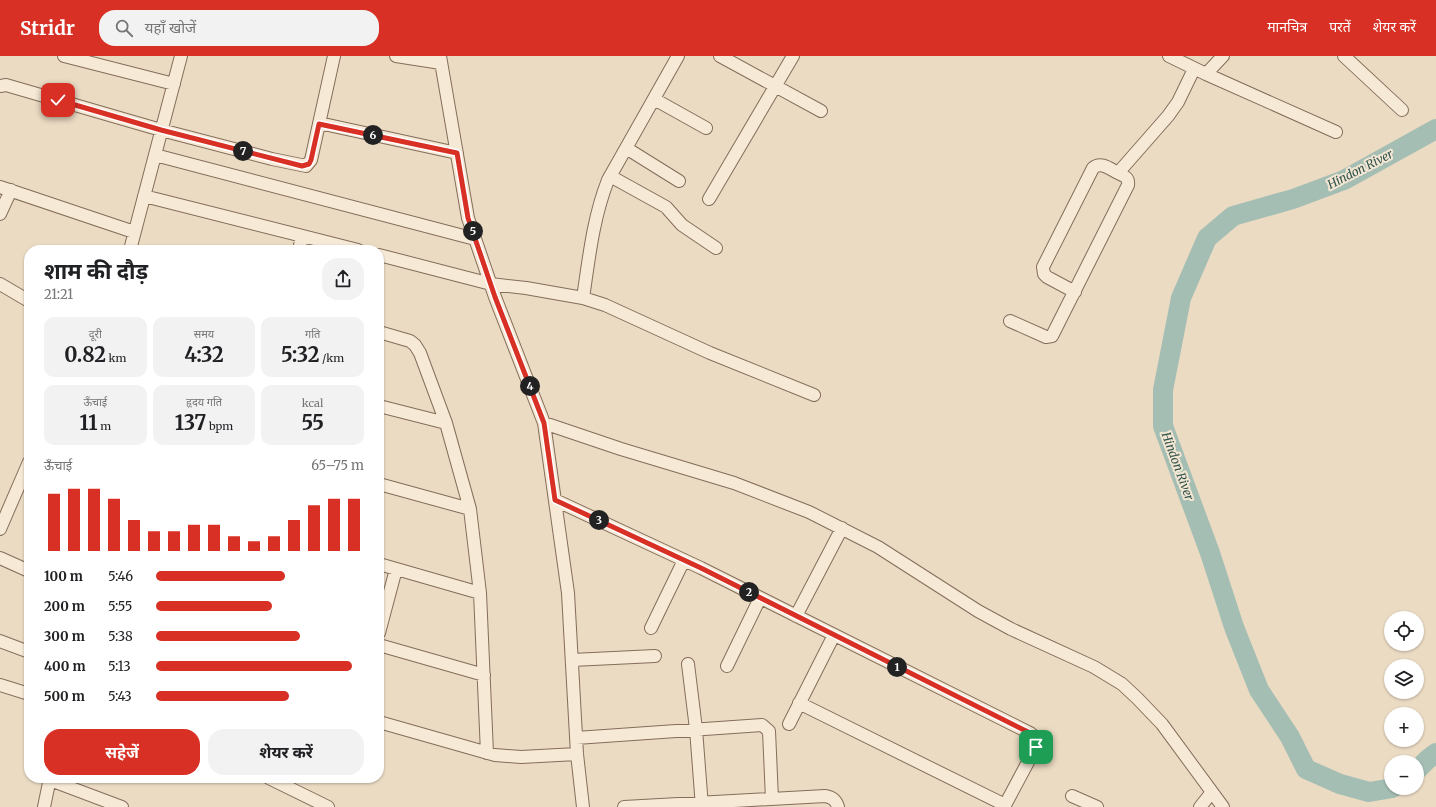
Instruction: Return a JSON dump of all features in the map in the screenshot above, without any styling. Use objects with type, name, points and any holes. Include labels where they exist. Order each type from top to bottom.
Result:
[{"type":"street","points":[[64,56],[104,61],[174,84]]},
{"type":"street","points":[[131,245],[181,56]]},
{"type":"street","points":[[0,86],[6,86],[161,130],[302,166],[309,164],[311,160],[334,56]]},
{"type":"street","points":[[396,56],[440,60],[468,218],[491,284],[544,423],[568,593],[577,754],[583,807]]},
{"type":"street","points":[[583,298],[595,223],[601,199],[610,176],[678,56]]},
{"type":"street","points":[[720,56],[821,111]]},
{"type":"street","points":[[709,199],[793,56]]},
{"type":"street","points":[[1169,56],[1194,69],[1336,132]]},
{"type":"street","points":[[1206,74],[1223,56]]},
{"type":"street","points":[[1344,56],[1402,110]]},
{"type":"street","points":[[1118,173],[1168,116],[1178,102],[1194,69]]},
{"type":"street","points":[[654,99],[706,128]]},
{"type":"street","points":[[319,124],[457,153]]},
{"type":"street","points":[[626,148],[679,181]]},
{"type":"street","points":[[155,156],[475,239]]},
{"type":"street","points":[[1010,321],[1046,337],[1052,336],[1075,292],[1128,185],[1129,181],[1127,177],[1101,165],[1096,165],[1093,168],[1043,267],[1044,274],[1047,277],[1075,292]]},
{"type":"street","points":[[610,176],[666,207],[682,225],[716,248]]},
{"type":"street","points":[[0,214],[5,189],[134,232]]},
{"type":"street","points":[[144,196],[338,245]]},
{"type":"street","points":[[299,245],[302,236]]},
{"type":"street","points":[[384,256],[491,284],[526,288],[583,298],[605,305],[710,353],[814,395]]},
{"type":"street","points":[[0,284],[24,298]]},
{"type":"street","points":[[384,333],[410,341],[415,345],[420,353],[446,423],[470,509],[480,593],[487,753]]},
{"type":"street","points":[[384,407],[446,423]]},
{"type":"street","points":[[544,423],[621,449],[734,483],[809,512],[878,547],[978,611],[1011,629],[1094,667],[1122,684],[1162,724],[1223,807]]},
{"type":"street","points":[[0,529],[24,474]]},
{"type":"street","points":[[384,485],[470,509]]},
{"type":"street","points":[[555,500],[684,560],[1030,733],[1035,737],[1037,742],[1036,747],[1004,806],[799,703]]},
{"type":"street","points":[[796,616],[842,528]]},
{"type":"street","points":[[0,558],[24,569]]},
{"type":"street","points":[[651,628],[684,560]]},
{"type":"street","points":[[384,565],[480,593]]},
{"type":"street","points":[[384,614],[396,569]]},
{"type":"street","points":[[727,666],[760,598]]},
{"type":"street","points":[[789,724],[834,635]]},
{"type":"street","points":[[0,641],[24,650]]},
{"type":"street","points":[[384,646],[484,675]]},
{"type":"street","points":[[572,660],[655,656]]},
{"type":"street","points":[[688,664],[696,729],[702,805]]},
{"type":"street","points":[[0,685],[24,692]]},
{"type":"street","points":[[384,723],[495,755],[521,757],[577,754]]},
{"type":"street","points":[[576,738],[762,725],[766,727],[768,731],[772,799]]},
{"type":"street","points":[[44,807],[49,783]]},
{"type":"street","points":[[60,783],[122,807]]},
{"type":"street","points":[[279,783],[328,807]]},
{"type":"street","points":[[1200,807],[1212,792]]},
{"type":"street","points":[[1072,796],[1097,807]]},
{"type":"street","points":[[624,807],[702,805],[772,799],[831,797],[835,800],[838,807]]},
{"type":"waterway","name":"Hindon River","points":[[1384,790],[1369,792],[1340,784],[1306,769],[1290,737],[1259,690],[1234,627],[1210,553],[1163,426],[1163,390],[1181,298],[1207,238],[1233,216],[1293,199],[1344,180],[1436,129]]},
{"type":"waterway","name":"Hindon River","points":[[1424,763],[1436,753]]},
{"type":"route","points":[[58,100],[161,130],[302,166],[309,164],[311,160],[319,124],[457,153],[468,218],[495,297],[544,423],[555,500],[701,568],[1030,733],[1035,737],[1037,742],[1036,747]]}]
